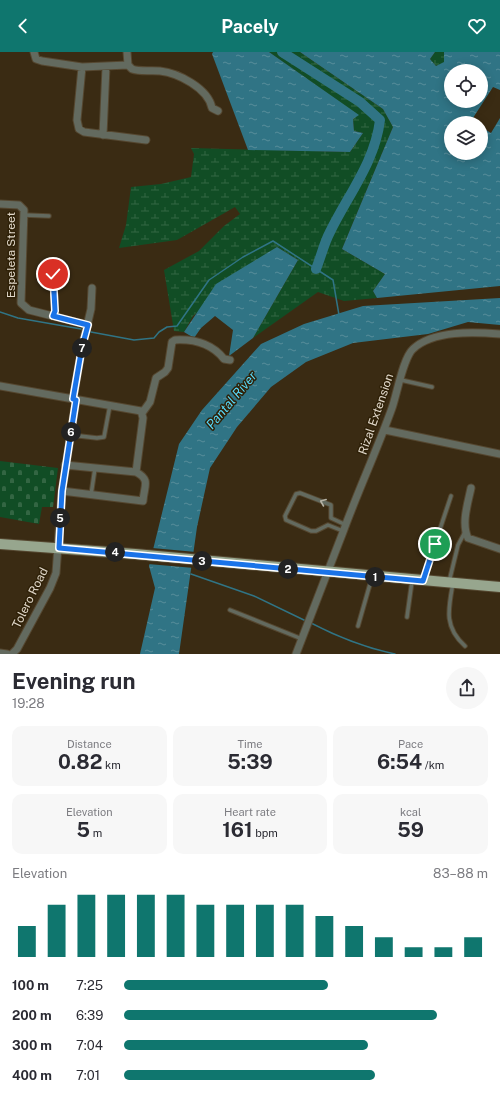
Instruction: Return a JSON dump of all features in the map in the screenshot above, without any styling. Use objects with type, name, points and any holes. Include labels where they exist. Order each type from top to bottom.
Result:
[{"type":"main road","points":[[0,544],[135,554],[500,587]]},
{"type":"street","points":[[34,52],[34,57],[38,61],[82,67],[128,65],[135,70],[159,71],[179,76],[197,88],[207,97],[212,108],[218,111]]},
{"type":"street","points":[[127,52],[128,65]]},
{"type":"street","points":[[82,67],[77,126],[84,132],[146,140]]},
{"type":"street","points":[[103,135],[106,67]]},
{"type":"street","name":"Espeleta Street","points":[[0,204],[21,205],[24,210],[21,303],[29,310],[88,325]]},
{"type":"street","name":"Tolero Road","points":[[12,654],[17,649],[55,578],[59,548],[65,465],[82,347],[88,325],[92,288]]},
{"type":"street","name":"Rizal Extension","points":[[296,654],[344,528],[385,430],[407,356],[421,343],[440,336],[475,332],[500,334]]},
{"type":"street","points":[[136,472],[142,413],[150,402],[156,378],[168,368],[172,342],[175,340],[199,342],[217,350],[224,359],[230,360]]},
{"type":"street","points":[[0,386],[137,410],[142,413]]},
{"type":"street","points":[[385,430],[500,454]]},
{"type":"street","points":[[62,491],[142,501],[146,478],[136,472],[65,465]]},
{"type":"street","points":[[472,488],[465,519],[465,532],[468,538],[472,540],[500,549]]},
{"type":"street","points":[[0,654],[7,654]]},
{"type":"lane","points":[[24,215],[50,216]]},
{"type":"lane","points":[[53,274],[55,311],[53,316]]},
{"type":"lane","points":[[401,380],[432,387]]},
{"type":"lane","points":[[70,435],[97,438],[104,437],[110,405]]},
{"type":"lane","points":[[91,495],[95,468]]},
{"type":"lane","points":[[300,493],[331,505],[331,518],[344,528],[328,526],[316,531],[311,531],[286,520],[285,516],[296,494],[300,493]]},
{"type":"lane","points":[[423,581],[451,496]]},
{"type":"lane","points":[[465,532],[458,545],[451,583],[450,615],[452,631],[465,646]]},
{"type":"lane","points":[[358,626],[372,576]]},
{"type":"lane","points":[[407,617],[412,580]]},
{"type":"lane","points":[[230,610],[302,639]]},
{"type":"green space","points":[[269,52],[300,52],[383,109],[393,127],[342,249],[385,274],[373,291],[377,298],[344,301],[318,292],[253,338],[298,260],[277,247],[193,316],[184,332],[174,331],[164,270],[199,251],[224,226],[240,214],[235,207],[177,240],[119,248],[126,225],[131,187],[161,184],[191,177],[194,154],[191,148],[350,152],[363,133],[354,131],[353,119],[358,115]]},
{"type":"green space","points":[[435,52],[444,52],[444,63],[436,66],[430,59]]},
{"type":"green space","points":[[0,461],[58,468],[53,507],[42,507],[39,524],[0,517]]},
{"type":"water","points":[[213,52],[269,52],[359,115],[353,119],[354,131],[363,133],[350,152],[248,150],[212,54]]},
{"type":"water","points":[[300,52],[435,52],[430,59],[436,66],[444,62],[444,52],[500,52],[500,90],[493,87],[488,95],[488,64],[444,64],[444,108],[479,108],[474,116],[444,116],[444,160],[488,160],[488,131],[491,133],[500,118],[500,286],[377,298],[373,291],[385,274],[342,249],[393,127],[383,109]]},
{"type":"water","points":[[277,247],[298,260],[253,338],[229,356],[233,330],[215,316],[201,328],[194,338],[184,332],[216,284]]},
{"type":"water","name":"Pantal River","points":[[500,298],[500,325],[468,322],[428,334],[353,343],[306,362],[271,387],[237,427],[210,468],[197,527],[179,654],[140,654],[155,588],[149,566],[179,444],[202,410],[261,344],[304,324],[363,306]]},
{"type":"pier","points":[[152,548],[196,552],[194,568],[148,564]]},
{"type":"waterway","points":[[282,52],[360,102],[380,120],[373,150],[367,164],[328,236],[316,269]]},
{"type":"waterway","points":[[91,332],[134,340],[154,338],[159,332],[167,327],[177,326],[209,280],[243,257],[273,241],[333,280],[339,315]]},
{"type":"waterway","points":[[0,312],[18,318],[81,329]]},
{"type":"waterway","points":[[191,574],[254,596],[306,621]]},
{"type":"waterway","points":[[311,623],[352,642],[395,654]]},
{"type":"route","points":[[53,274],[55,311],[53,316],[88,325],[82,347],[73,399],[76,400],[62,491],[59,548],[423,581],[435,544]]}]
